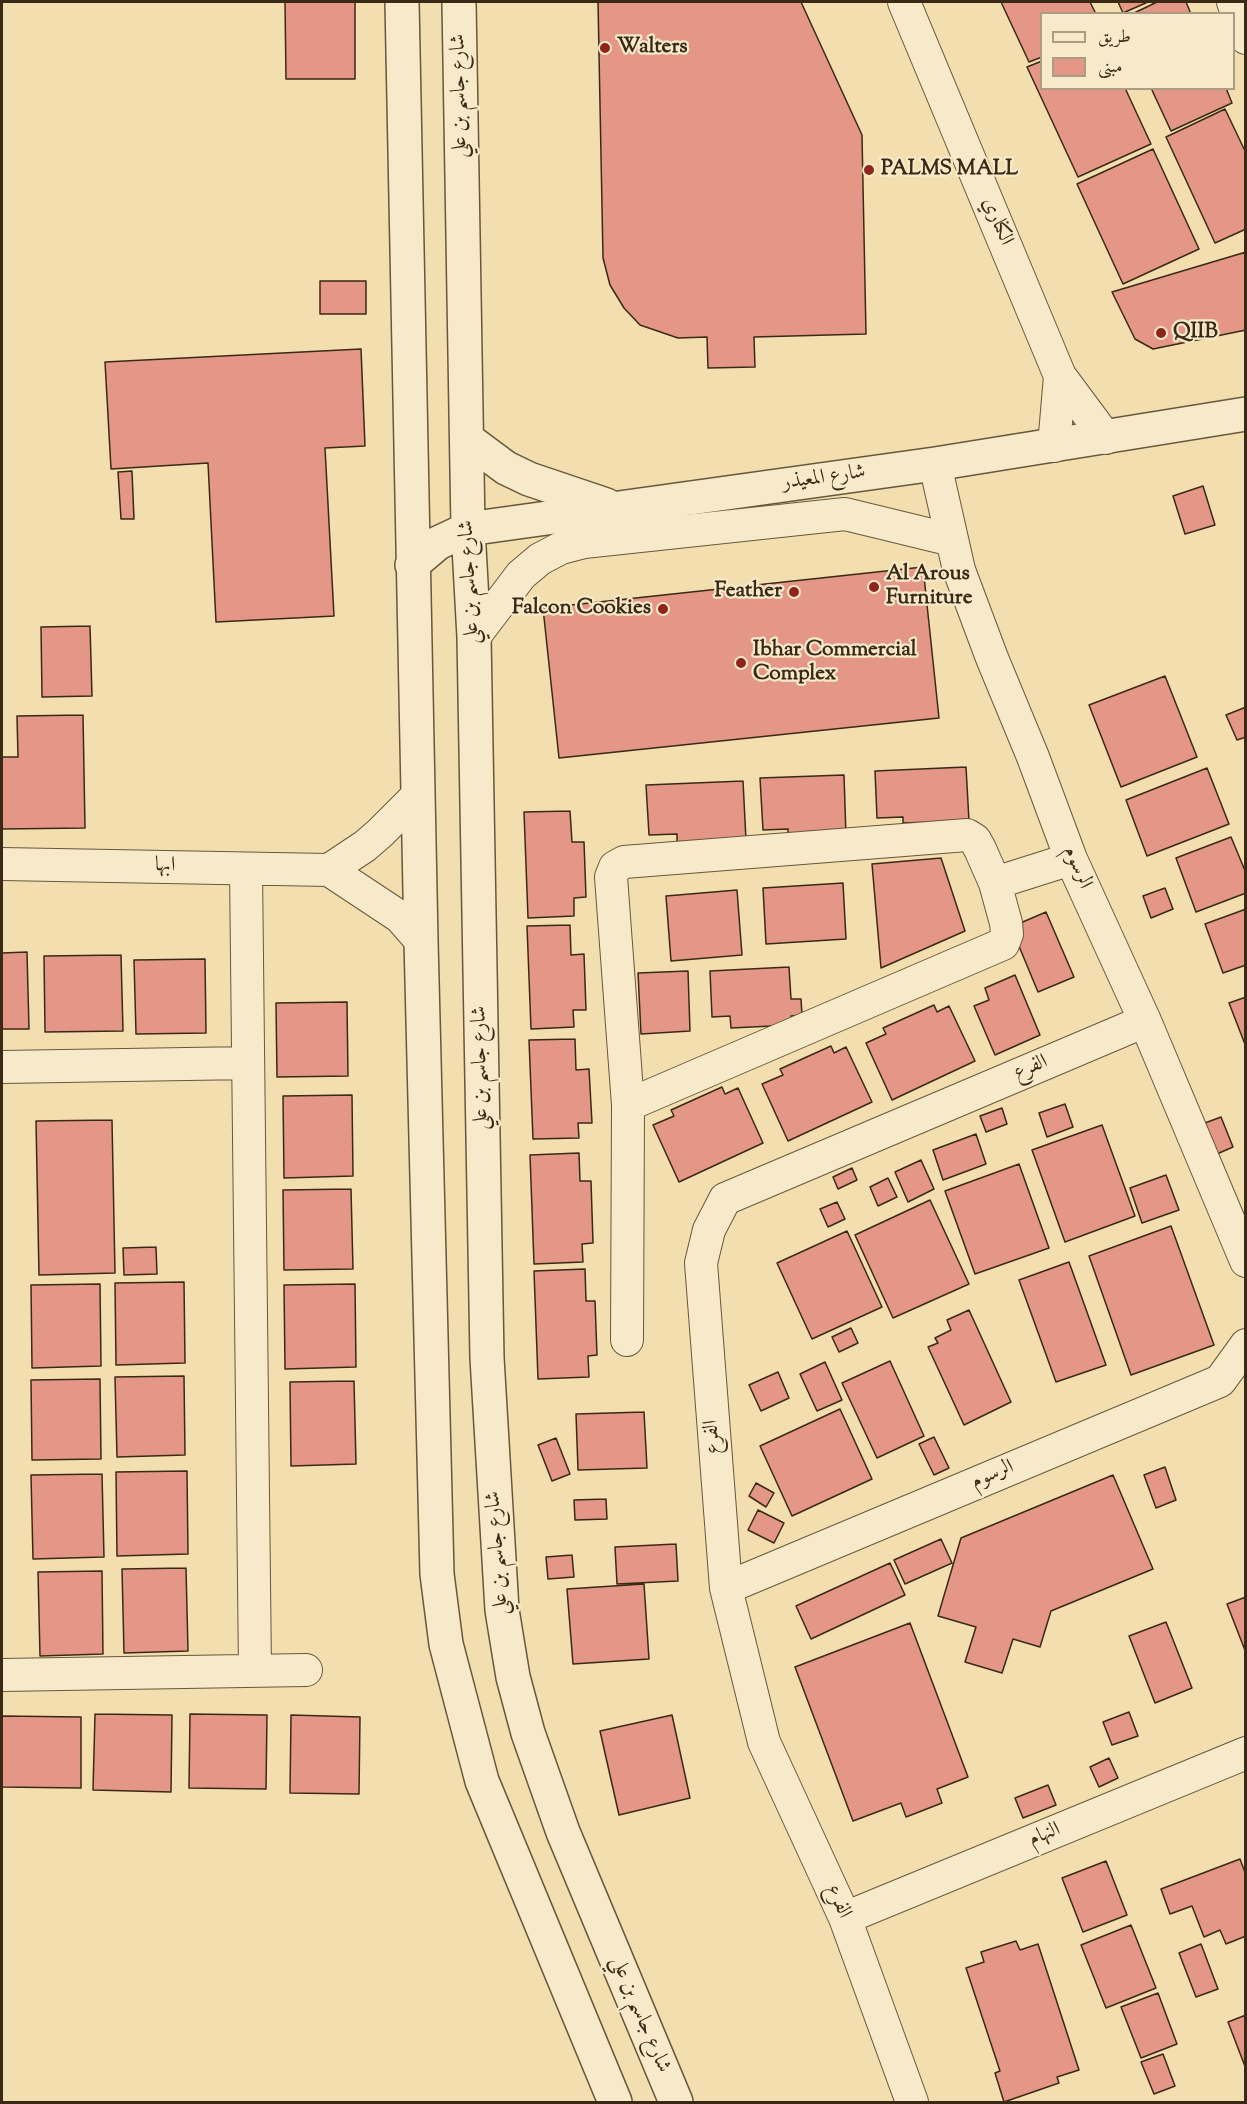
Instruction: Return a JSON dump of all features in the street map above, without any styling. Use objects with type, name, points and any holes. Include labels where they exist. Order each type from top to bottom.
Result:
[{"type":"street","points":[[402,2],[412,565],[438,1574],[446,1644],[482,1780],[615,2103]]},
{"type":"street","name":"شارع جاسم بن علي","points":[[459,2],[468,528],[474,637],[487,1358],[502,1610],[513,1677],[528,1733],[559,1821],[676,2103]]},
{"type":"street","name":"الكناري","points":[[904,2],[1060,376],[1106,438]]},
{"type":"street","points":[[1233,2],[1245,38]]},
{"type":"street","name":"الكناري","points":[[1054,446],[1060,376]]},
{"type":"street","name":"شارع المعيذر","points":[[412,565],[438,543],[468,528],[935,464],[1245,414]]},
{"type":"street","points":[[467,439],[506,468],[529,479],[613,507]]},
{"type":"street","name":"الرسوم","points":[[935,464],[959,570],[984,636],[1071,859],[1145,1021],[1245,1261]]},
{"type":"street","name":"شارع المعيذر","points":[[474,637],[521,575],[540,559],[561,548],[584,542],[845,514],[952,540]]},
{"type":"street","points":[[418,795],[381,833],[329,870],[400,917],[421,941]]},
{"type":"street","points":[[627,1340],[628,1105],[611,877],[615,867],[624,862],[967,835],[975,840],[995,883],[1006,923],[1003,945],[628,1105]]},
{"type":"street","points":[[995,883],[1071,859]]},
{"type":"street","name":"ابها","points":[[2,864],[329,870]]},
{"type":"street","points":[[246,869],[255,1671]]},
{"type":"street","name":"الفرع","points":[[912,2103],[845,1918],[764,1742],[726,1588],[701,1263],[709,1230],[725,1198],[1145,1021]]},
{"type":"street","points":[[2,1067],[248,1063]]},
{"type":"street","name":"الرسوم","points":[[726,1588],[1220,1381],[1245,1345]]},
{"type":"street","points":[[2,1675],[306,1670]]},
{"type":"street","name":"النهام","points":[[845,1918],[1245,1753]]},
{"type":"building","points":[[285,2],[355,2],[355,79],[286,79]]},
{"type":"building","points":[[598,2],[801,2],[862,135],[866,334],[754,337],[755,367],[708,368],[707,337],[678,338],[640,325],[624,308],[610,285],[603,258]]},
{"type":"building","points":[[1001,2],[1090,2],[1095,12],[1040,12],[1040,58],[1029,62]]},
{"type":"building","points":[[1118,2],[1148,2],[1125,12],[1123,12]]},
{"type":"building","points":[[1157,2],[1186,2],[1190,12],[1136,12]]},
{"type":"building","points":[[1040,62],[1040,90],[1126,90],[1151,144],[1078,177],[1027,67]]},
{"type":"building","points":[[1152,90],[1227,90],[1232,103],[1171,131]]},
{"type":"building","points":[[1225,109],[1246,153],[1246,229],[1215,243],[1166,137]]},
{"type":"building","points":[[1153,149],[1199,249],[1123,284],[1077,184]]},
{"type":"building","points":[[1246,252],[1246,330],[1153,349],[1135,339],[1112,292]]},
{"type":"building","points":[[320,281],[366,281],[366,314],[320,314]]},
{"type":"building","points":[[361,349],[365,446],[325,448],[334,616],[216,622],[208,463],[111,469],[105,362]]},
{"type":"building","points":[[132,471],[134,519],[121,519],[118,472]]},
{"type":"building","points":[[1203,486],[1215,525],[1185,534],[1173,496]]},
{"type":"building","name":"Ibhar Commercial Complex","points":[[923,567],[939,718],[559,758],[543,608]]},
{"type":"building","points":[[90,626],[92,696],[42,697],[41,627]]},
{"type":"building","points":[[1165,676],[1197,757],[1121,787],[1089,705]]},
{"type":"building","points":[[1246,707],[1246,737],[1237,740],[1226,715]]},
{"type":"building","points":[[83,715],[85,828],[2,829],[2,757],[18,757],[17,716]]},
{"type":"building","points":[[966,767],[969,821],[903,823],[903,817],[877,818],[875,771]]},
{"type":"building","points":[[1207,768],[1229,824],[1147,856],[1126,800]]},
{"type":"building","points":[[844,775],[846,836],[788,839],[788,829],[763,830],[760,778]]},
{"type":"building","points":[[743,781],[746,840],[677,843],[677,834],[649,835],[646,785]]},
{"type":"building","points":[[570,811],[572,842],[584,842],[586,897],[574,898],[574,916],[528,918],[524,812]]},
{"type":"building","points":[[1231,837],[1246,873],[1246,893],[1196,912],[1176,858]]},
{"type":"building","points":[[941,858],[965,931],[881,968],[872,864]]},
{"type":"building","points":[[843,883],[846,939],[766,944],[763,888]]},
{"type":"building","points":[[1165,888],[1173,909],[1151,918],[1143,896]]},
{"type":"building","points":[[737,890],[742,955],[671,961],[666,896]]},
{"type":"building","points":[[1246,909],[1246,965],[1223,973],[1205,924]]},
{"type":"building","points":[[1046,912],[1074,977],[1038,992],[1011,927]]},
{"type":"building","points":[[570,925],[571,955],[584,954],[586,1010],[573,1010],[574,1027],[531,1029],[527,926]]},
{"type":"building","points":[[27,952],[29,1029],[2,1029],[2,953]]},
{"type":"building","points":[[121,955],[123,1031],[45,1032],[44,956]]},
{"type":"building","points":[[205,959],[206,1033],[136,1034],[134,960]]},
{"type":"building","points":[[789,967],[791,999],[801,999],[802,1015],[791,1016],[792,1025],[731,1028],[730,1016],[712,1017],[710,971]]},
{"type":"building","points":[[688,971],[690,1031],[641,1034],[638,973]]},
{"type":"building","points":[[1015,975],[1040,1035],[995,1055],[974,1006],[989,1000],[985,988]]},
{"type":"building","points":[[1246,997],[1246,1047],[1229,1003]]},
{"type":"building","points":[[347,1002],[348,1076],[277,1077],[276,1003]]},
{"type":"building","points":[[934,1005],[937,1012],[949,1006],[975,1061],[892,1100],[866,1043],[886,1034],[883,1028]]},
{"type":"building","points":[[575,1039],[576,1070],[589,1069],[592,1123],[578,1123],[579,1138],[533,1139],[529,1040]]},
{"type":"building","points":[[831,1046],[834,1053],[846,1047],[872,1102],[788,1141],[762,1084],[783,1075],[780,1069]]},
{"type":"building","points":[[722,1087],[725,1094],[738,1088],[763,1143],[679,1182],[653,1125],[674,1116],[671,1110]]},
{"type":"building","points":[[352,1095],[353,1176],[284,1178],[283,1096]]},
{"type":"building","points":[[1065,1104],[1073,1127],[1047,1137],[1039,1113]]},
{"type":"building","points":[[1002,1108],[1007,1124],[986,1132],[980,1116]]},
{"type":"building","points":[[1221,1117],[1233,1147],[1210,1157],[1197,1126]]},
{"type":"building","points":[[112,1120],[115,1273],[39,1275],[36,1121]]},
{"type":"building","points":[[1102,1125],[1135,1216],[1065,1242],[1032,1150]]},
{"type":"building","points":[[976,1134],[986,1164],[943,1180],[933,1150]]},
{"type":"building","points":[[579,1153],[580,1181],[591,1181],[593,1243],[582,1244],[583,1262],[534,1264],[530,1155]]},
{"type":"building","points":[[921,1160],[934,1189],[908,1202],[895,1172]]},
{"type":"building","points":[[1019,1164],[1049,1248],[975,1274],[945,1191]]},
{"type":"building","points":[[852,1168],[857,1180],[838,1189],[833,1177]]},
{"type":"building","points":[[1166,1175],[1179,1210],[1142,1223],[1130,1188]]},
{"type":"building","points":[[888,1178],[897,1197],[878,1206],[870,1187]]},
{"type":"building","points":[[351,1189],[353,1269],[284,1270],[283,1190]]},
{"type":"building","points":[[930,1200],[969,1284],[893,1318],[855,1235]]},
{"type":"building","points":[[837,1202],[845,1219],[828,1227],[820,1209]]},
{"type":"building","points":[[1171,1226],[1214,1345],[1131,1375],[1089,1256]]},
{"type":"building","points":[[847,1231],[882,1307],[812,1339],[777,1263]]},
{"type":"building","points":[[156,1247],[157,1274],[124,1275],[123,1248]]},
{"type":"building","points":[[1069,1262],[1106,1365],[1056,1382],[1019,1280]]},
{"type":"building","points":[[585,1269],[586,1301],[595,1301],[597,1355],[588,1356],[589,1377],[538,1379],[534,1271]]},
{"type":"building","points":[[184,1282],[185,1363],[116,1365],[115,1283]]},
{"type":"building","points":[[100,1284],[101,1366],[32,1368],[31,1285]]},
{"type":"building","points":[[355,1284],[356,1367],[285,1369],[284,1285]]},
{"type":"building","points":[[969,1310],[1011,1402],[964,1425],[928,1347],[938,1343],[935,1338],[951,1330],[947,1320]]},
{"type":"building","points":[[851,1328],[858,1343],[839,1352],[832,1337]]},
{"type":"building","points":[[890,1361],[924,1436],[877,1458],[842,1383]]},
{"type":"building","points":[[825,1362],[842,1400],[817,1411],[800,1374]]},
{"type":"building","points":[[778,1372],[789,1398],[761,1411],[749,1385]]},
{"type":"building","points":[[184,1376],[185,1455],[117,1457],[115,1377]]},
{"type":"building","points":[[100,1379],[101,1459],[32,1460],[31,1380]]},
{"type":"building","points":[[354,1381],[356,1464],[291,1466],[290,1382]]},
{"type":"building","points":[[840,1409],[872,1479],[792,1516],[760,1446]]},
{"type":"building","points":[[644,1412],[647,1468],[578,1470],[576,1414]]},
{"type":"building","points":[[934,1437],[949,1468],[934,1475],[919,1444]]},
{"type":"building","points":[[556,1438],[570,1474],[552,1481],[538,1445]]},
{"type":"building","points":[[1165,1467],[1176,1500],[1156,1508],[1144,1475]]},
{"type":"building","points":[[187,1471],[188,1554],[117,1556],[116,1472]]},
{"type":"building","points":[[102,1474],[104,1557],[33,1559],[31,1475]]},
{"type":"building","points":[[1113,1475],[1153,1569],[1051,1611],[1040,1647],[1013,1639],[1002,1673],[965,1662],[976,1627],[938,1616],[961,1538]]},
{"type":"building","points":[[756,1483],[774,1493],[766,1507],[749,1496]]},
{"type":"building","points":[[606,1499],[607,1519],[575,1520],[574,1500]]},
{"type":"building","points":[[758,1510],[784,1523],[774,1543],[748,1530]]},
{"type":"building","points":[[941,1539],[952,1563],[905,1584],[894,1560]]},
{"type":"building","points":[[676,1544],[678,1581],[617,1584],[615,1547]]},
{"type":"building","points":[[572,1555],[574,1577],[548,1579],[546,1557]]},
{"type":"building","points":[[890,1563],[905,1595],[811,1639],[796,1606]]},
{"type":"building","points":[[186,1568],[188,1651],[124,1653],[122,1569]]},
{"type":"building","points":[[102,1571],[103,1654],[40,1656],[38,1572]]},
{"type":"building","points":[[644,1584],[649,1659],[573,1664],[567,1589]]},
{"type":"building","points":[[1246,1597],[1246,1653],[1227,1604]]},
{"type":"building","points":[[1166,1622],[1192,1688],[1155,1703],[1129,1636]]},
{"type":"building","points":[[910,1623],[968,1777],[937,1789],[942,1803],[906,1817],[901,1803],[853,1821],[795,1667]]},
{"type":"building","points":[[1129,1712],[1138,1736],[1112,1745],[1103,1722]]},
{"type":"building","points":[[95,1714],[172,1715],[171,1792],[93,1790]]},
{"type":"building","points":[[190,1714],[267,1715],[266,1789],[189,1788]]},
{"type":"building","points":[[291,1715],[360,1717],[359,1794],[290,1793]]},
{"type":"building","points":[[672,1715],[690,1798],[619,1815],[600,1731]]},
{"type":"building","points":[[2,1716],[81,1717],[81,1788],[2,1787]]},
{"type":"building","points":[[1109,1758],[1118,1778],[1099,1787],[1090,1767]]},
{"type":"building","points":[[1048,1785],[1056,1805],[1023,1818],[1015,1798]]},
{"type":"building","points":[[1240,1859],[1246,1875],[1246,1936],[1226,1944],[1220,1930],[1204,1937],[1192,1906],[1170,1914],[1161,1889]]},
{"type":"building","points":[[1106,1861],[1127,1915],[1083,1932],[1062,1878]]},
{"type":"building","points":[[1131,1925],[1156,1988],[1106,2008],[1081,1945]]},
{"type":"building","points":[[1016,1941],[1020,1950],[1038,1944],[1079,2070],[1057,2077],[1059,2083],[1004,2102],[995,2073],[1000,2071],[966,1968],[984,1962],[981,1952]]},
{"type":"building","points":[[1201,1944],[1218,1989],[1196,1997],[1179,1953]]},
{"type":"building","points":[[1158,1993],[1177,2044],[1141,2058],[1121,2007]]},
{"type":"building","points":[[1246,2015],[1246,2069],[1228,2022]]},
{"type":"building","points":[[1163,2054],[1175,2086],[1154,2094],[1141,2062]]},
{"type":"place","name":"Walters","points":[[605,48]]},
{"type":"place","name":"PALMS MALL","points":[[869,170]]},
{"type":"place","name":"QIIB","points":[[1161,333]]},
{"type":"place","name":"Al Arous Furniture","points":[[874,587]]},
{"type":"place","name":"Feather","points":[[794,592]]},
{"type":"place","name":"Falcon Cookies","points":[[663,609]]},
{"type":"place","name":"Ibhar Commercial Complex","points":[[741,663]]}]
